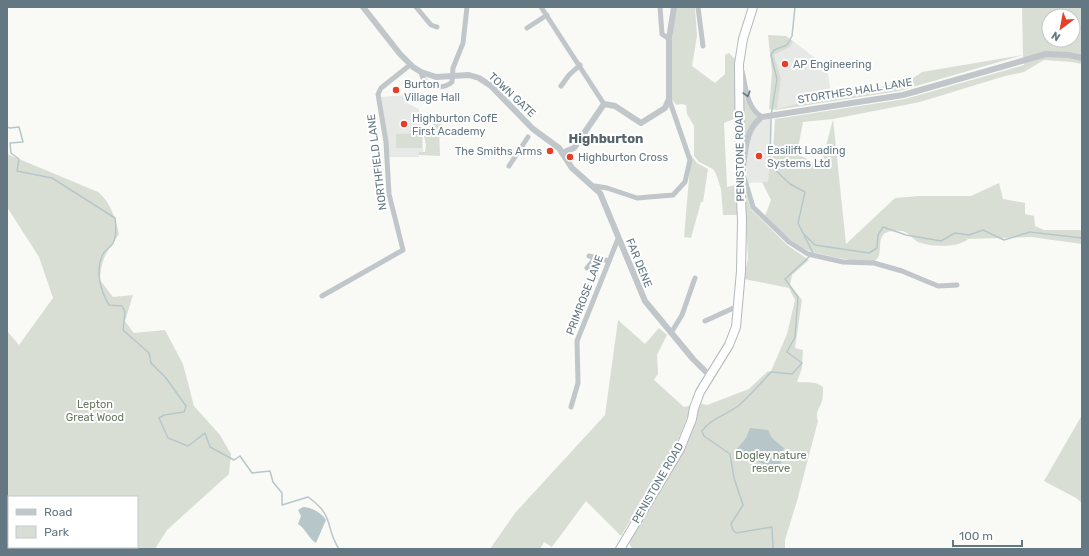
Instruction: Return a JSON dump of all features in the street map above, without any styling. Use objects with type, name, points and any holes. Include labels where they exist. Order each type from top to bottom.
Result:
[{"type":"highway","points":[[748,7],[750,16]]},
{"type":"highway","name":"PENISTONE ROAD","points":[[620,549],[680,449],[692,419],[698,397],[709,375],[729,345],[736,327],[742,221],[739,67],[743,39],[753,7]]},
{"type":"street","name":"TOWN GATE","points":[[363,7],[410,65],[421,72],[436,77],[469,75],[483,80],[531,133],[554,144],[562,153]]},
{"type":"street","points":[[416,7],[431,25],[437,28]]},
{"type":"street","points":[[452,77],[453,68],[463,43],[467,7]]},
{"type":"street","points":[[541,7],[604,104],[615,106],[641,123],[665,108],[669,99]]},
{"type":"street","points":[[660,7],[661,30],[664,36],[669,39]]},
{"type":"street","points":[[594,186],[607,188],[637,198],[673,195],[685,182],[690,160],[669,99],[669,39],[674,7]]},
{"type":"street","points":[[698,7],[703,46]]},
{"type":"street","points":[[527,28],[547,15]]},
{"type":"street","name":"STORTHES HALL LANE","points":[[764,117],[774,114],[903,95],[1046,54],[1068,55],[1082,58]]},
{"type":"street","name":"NORTHFIELD LANE","points":[[322,296],[403,250],[389,194],[386,142],[378,94],[381,88],[410,65]]},
{"type":"street","points":[[561,86],[569,75],[580,65]]},
{"type":"street","points":[[739,67],[742,71],[747,96],[756,113],[764,117]]},
{"type":"street","points":[[562,153],[574,148],[604,104]]},
{"type":"street","points":[[764,117],[756,122],[745,145],[744,170],[740,174],[744,177],[753,207],[789,242],[808,254],[843,262],[874,263],[902,271],[938,286],[957,285]]},
{"type":"street","points":[[509,166],[531,133]]},
{"type":"street","name":"FAR DENE","points":[[562,153],[572,168],[594,186],[604,201],[641,295],[671,333],[709,375]]},
{"type":"street","name":"PRIMROSE LANE","points":[[571,407],[578,383],[577,341],[618,239]]},
{"type":"street","points":[[589,256],[609,261]]},
{"type":"street","points":[[587,268],[595,258]]},
{"type":"street","points":[[671,333],[682,315],[695,278]]},
{"type":"street","points":[[705,321],[738,306]]},
{"type":"shaded area","points":[[793,41],[827,66],[831,95],[776,110],[781,78],[774,55],[789,47]]},
{"type":"shaded area","name":"Highburton CofE First Academy","points":[[407,95],[407,103],[419,109],[419,113],[423,118],[423,152],[419,152],[419,157],[388,157],[381,97]]},
{"type":"shaded area","points":[[771,117],[768,182],[747,183],[746,148],[758,123]]},
{"type":"shaded area","points":[[750,428],[768,430],[772,438],[784,448],[780,466],[769,467],[736,450],[746,438]]},
{"type":"shaded area","points":[[303,507],[316,511],[326,520],[316,543],[298,524],[301,516],[298,510]]},
{"type":"green space","points":[[676,7],[695,7],[697,36],[692,66],[715,83],[725,74],[725,55],[729,53],[736,60],[736,118],[724,123],[727,187],[738,184],[737,215],[723,215],[721,189],[716,174],[713,169],[699,162],[694,156],[694,126],[687,114],[686,105],[677,105],[671,99],[672,40]]},
{"type":"green space","points":[[1022,7],[1082,7],[1082,64],[1044,60],[1024,72],[1005,76],[920,102],[833,119],[846,244],[895,198],[918,196],[971,196],[999,183],[1003,199],[1025,203],[1025,214],[1034,216],[1035,226],[1044,230],[1082,230],[1082,244],[1031,237],[968,239],[958,244],[937,246],[918,242],[903,231],[891,231],[882,236],[879,256],[876,260],[863,262],[832,257],[807,250],[790,240],[765,216],[771,200],[762,182],[768,182],[769,165],[772,164],[775,119],[905,99],[1024,65]],"holes":[[[833,119],[821,166],[797,154],[803,122]]]},
{"type":"green space","points":[[768,35],[786,36],[793,41],[790,47],[774,55],[781,78],[777,109],[831,95],[909,81],[922,72],[1023,55],[899,91],[776,110],[769,109],[772,72]]},
{"type":"green space","points":[[742,82],[745,99],[757,117],[743,144]]},
{"type":"green space","points":[[434,116],[443,117],[446,120],[439,126],[440,156],[419,155],[419,152],[425,152],[426,145],[423,132],[426,128],[433,125],[432,118]]},
{"type":"green space","points":[[422,133],[422,148],[396,148],[396,134]]},
{"type":"green space","name":"Lepton Great Wood","points":[[7,154],[98,192],[106,201],[112,211],[119,234],[103,261],[100,280],[113,297],[133,295],[125,321],[134,333],[165,330],[183,364],[194,406],[220,435],[231,454],[229,474],[167,530],[155,549],[7,549],[7,331],[19,345],[53,298],[39,257],[7,207]]},
{"type":"green space","points":[[691,155],[697,163],[708,169],[703,202],[701,202],[691,238],[684,237]]},
{"type":"green space","name":"Dogley nature reserve","points":[[744,189],[751,209],[787,245],[809,260],[792,275],[790,285],[802,300],[795,348],[803,350],[802,368],[797,382],[820,385],[823,387],[823,396],[817,413],[818,421],[797,501],[785,540],[785,549],[632,549],[628,540],[683,450],[698,403],[707,405],[749,389],[767,372],[771,371],[787,334],[795,300],[789,288],[744,279],[748,258]]},
{"type":"green space","points":[[618,320],[645,344],[659,328],[667,335],[657,355],[658,374],[654,380],[684,407],[692,405],[676,445],[621,536],[586,501],[552,547],[544,542],[540,549],[490,549],[515,513],[605,415]]},
{"type":"green space","points":[[1082,415],[1082,503],[1076,498],[1044,481]]},
{"type":"waterway","points":[[771,115],[777,79],[771,55],[774,50],[787,45],[792,36],[795,7]]},
{"type":"waterway","points":[[771,119],[770,165],[790,184],[805,192],[798,223],[813,253]]},
{"type":"waterway","points":[[7,127],[19,127],[23,142],[10,143],[11,153],[19,159],[17,171],[52,178],[115,218],[115,237],[112,244],[104,253],[99,267],[101,286],[109,305],[122,306],[125,312],[123,330],[149,353],[151,363],[166,378],[186,406],[184,412],[164,415],[159,418],[168,438],[188,446],[205,433],[210,447],[234,460],[240,456],[252,473],[270,471],[273,482],[282,493],[282,505],[308,497],[323,510],[339,549]]},
{"type":"waterway","points":[[804,234],[815,245],[869,253],[877,248],[878,235],[883,227],[906,235],[941,241],[955,233],[969,235],[983,230],[1004,240],[1030,232],[1082,238]]},
{"type":"waterway","points":[[773,549],[772,527],[736,533],[733,530],[731,524],[743,505],[734,478],[730,454],[704,436],[702,431],[709,423],[738,406],[771,372],[792,374],[802,363],[787,352],[795,337],[798,297],[785,279],[810,256]]},
{"type":"place","name":"AP Engineering","points":[[785,64]]},
{"type":"place","name":"Burton Village Hall","points":[[396,90]]},
{"type":"place","name":"Highburton CofE First Academy","points":[[404,124]]},
{"type":"place","name":"The Smiths Arms","points":[[550,151]]},
{"type":"place","name":"Easilift Loading Systems Ltd","points":[[759,156]]},
{"type":"place","name":"Highburton Cross","points":[[570,157]]},
{"type":"district","name":"Highburton","points":[[606,138]]}]
